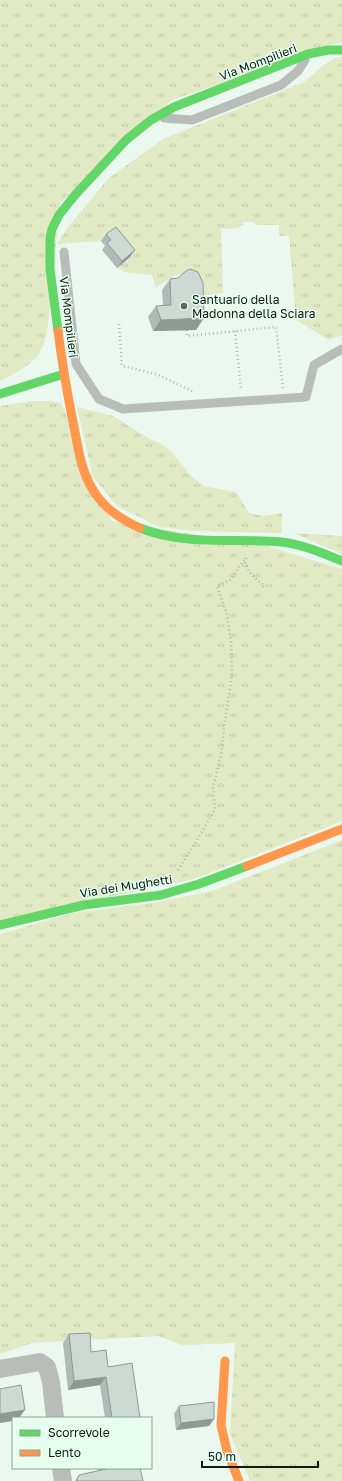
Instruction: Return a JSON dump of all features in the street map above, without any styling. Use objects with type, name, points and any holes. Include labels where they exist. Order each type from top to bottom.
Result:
[{"type":"street","name":"Via Mompilieri","points":[[342,50],[328,50],[308,54],[174,107],[138,128],[122,143],[59,214],[51,230],[49,247],[52,285],[64,374],[80,457],[84,472],[91,487],[109,509],[122,518],[152,533],[169,538],[282,542],[314,548],[342,561]]},
{"type":"street","points":[[0,394],[64,374]]},
{"type":"street","name":"Via dei Mughetti","points":[[0,925],[84,905],[161,895],[199,884],[342,829]]},
{"type":"street","points":[[225,1361],[221,1425],[228,1451],[239,1481]]},
{"type":"street","points":[[0,1369],[40,1362],[47,1367],[51,1382],[55,1417]]},
{"type":"street","points":[[61,1469],[63,1481]]},
{"type":"lane","points":[[155,117],[192,120],[281,85],[298,72],[308,54]]},
{"type":"lane","points":[[64,252],[76,364],[99,399],[123,409],[306,397],[314,365],[341,350]]},
{"type":"path","points":[[119,324],[122,366],[156,374],[214,403]]},
{"type":"path","points":[[187,330],[187,336],[276,327],[284,398]]},
{"type":"path","points":[[235,331],[242,401]]},
{"type":"path","points":[[161,895],[187,858],[215,809],[212,788],[221,755],[232,675],[231,642],[227,615],[217,586],[230,580],[246,556],[245,561],[252,575],[264,585],[262,590]]},
{"type":"green space","points":[[0,0],[342,0],[342,42],[172,100],[60,203],[48,326],[42,348],[39,354],[24,368],[0,381]]},
{"type":"green space","points":[[342,57],[342,335],[329,340],[296,320],[289,236],[279,236],[279,225],[255,225],[254,222],[243,222],[243,225],[238,228],[221,229],[223,293],[195,296],[186,273],[176,275],[156,287],[152,275],[125,272],[117,268],[130,257],[101,241],[57,244],[68,227],[109,178],[163,139],[304,82],[325,64],[335,58]]},
{"type":"green space","points":[[33,401],[50,401],[61,403],[111,521],[263,545],[342,569],[342,821],[194,879],[0,920],[0,406]]},
{"type":"green space","points":[[77,407],[113,416],[148,438],[160,443],[171,451],[192,477],[204,486],[236,492],[249,513],[263,516],[282,513],[282,533],[195,531],[159,527],[117,506],[93,477]]},
{"type":"green space","points":[[293,533],[342,536],[342,554]]},
{"type":"green space","points":[[342,840],[342,1481],[250,1481],[230,1434],[235,1343],[181,1345],[159,1336],[32,1343],[0,1354],[0,934],[73,913],[160,902],[215,890]]},
{"type":"building","points":[[116,227],[135,250],[122,261],[107,243],[111,240],[106,234]]},
{"type":"building","points":[[190,269],[198,272],[203,283],[204,318],[161,320],[156,306],[171,305],[170,279],[178,278]]},
{"type":"building","points":[[90,1333],[91,1352],[106,1350],[108,1367],[132,1363],[140,1417],[112,1417],[106,1377],[74,1381],[69,1334]]},
{"type":"building","points":[[21,1385],[25,1410],[0,1414],[0,1389]]},
{"type":"building","points":[[214,1402],[214,1419],[181,1423],[179,1406]]},
{"type":"building","points":[[106,1469],[140,1469],[143,1481],[77,1481],[79,1475]]},
{"type":"traffic: fast","points":[[58,331],[50,269],[50,238],[52,229],[59,215],[75,195],[126,140],[151,120],[174,107],[308,54],[328,50],[342,50]]},
{"type":"traffic: fast","points":[[0,394],[64,374]]},
{"type":"traffic: fast","points":[[140,528],[157,534],[192,539],[289,543],[312,549],[342,561]]},
{"type":"traffic: fast","points":[[0,925],[84,905],[161,895],[199,884],[247,866]]},
{"type":"traffic: slow","points":[[58,331],[71,411],[85,474],[93,490],[102,502],[120,517],[140,528]]},
{"type":"traffic: slow","points":[[247,866],[342,829]]},
{"type":"traffic: slow","points":[[225,1361],[221,1425],[227,1451],[239,1481]]},
{"type":"place","name":"Santuario della Madonna della Sciara","points":[[184,306]]}]
